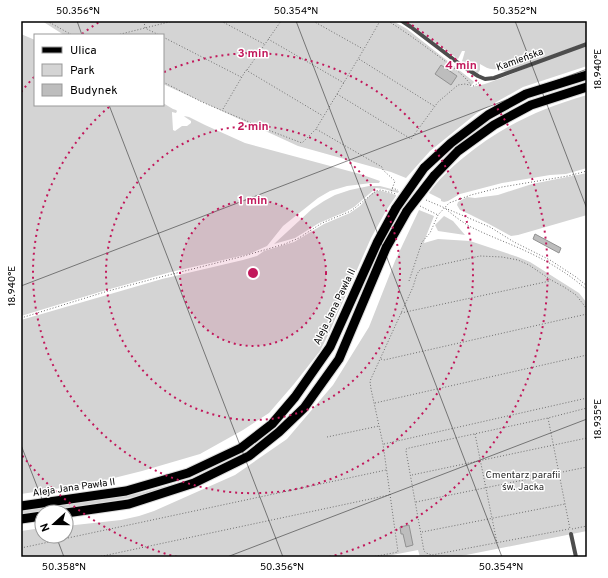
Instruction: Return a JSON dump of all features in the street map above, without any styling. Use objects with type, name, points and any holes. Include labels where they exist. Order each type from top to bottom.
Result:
[{"type":"main road","name":"Aleja Jana Pawła II","points":[[21,506],[126,491],[188,473],[241,448],[272,424],[295,397],[330,347],[377,243],[396,208],[424,168],[451,143],[488,115],[526,94],[587,75]]},
{"type":"main road","points":[[74,512],[129,504],[194,483],[249,456],[279,432],[304,408],[339,359],[386,248],[408,211],[434,176],[458,151],[494,125],[531,105],[587,87]]},
{"type":"main road","points":[[21,519],[34,517]]},
{"type":"street","name":"Kamieńska","points":[[402,21],[461,65],[485,79],[501,76],[587,44]]},
{"type":"street","points":[[570,532],[576,557]]},
{"type":"path","points":[[47,21],[70,34]]},
{"type":"path","points":[[144,21],[145,28]]},
{"type":"path","points":[[121,34],[173,21]]},
{"type":"path","points":[[221,21],[264,44]]},
{"type":"path","points":[[222,110],[246,70],[281,21]]},
{"type":"path","points":[[313,21],[364,49]]},
{"type":"path","points":[[164,83],[202,102],[302,143],[316,129],[380,21]]},
{"type":"path","points":[[388,21],[403,30],[457,71],[471,85]]},
{"type":"path","points":[[145,28],[157,34]]},
{"type":"path","points":[[164,38],[242,78]]},
{"type":"path","points":[[268,39],[344,83]]},
{"type":"path","points":[[358,58],[435,106]]},
{"type":"path","points":[[246,70],[323,116]]},
{"type":"path","points":[[337,94],[411,139],[438,102],[458,85],[465,84],[474,86],[485,79]]},
{"type":"path","points":[[316,129],[382,167],[385,172],[395,181],[391,192]]},
{"type":"path","points":[[410,281],[422,242],[430,233],[438,216],[452,201],[488,190],[568,176],[587,171]]},
{"type":"path","points":[[392,188],[399,190]]},
{"type":"path","points":[[21,318],[108,291],[240,257],[290,242],[322,223],[351,211],[374,192]]},
{"type":"path","points":[[420,198],[490,227],[514,242],[550,260],[587,286]]},
{"type":"path","points":[[444,208],[472,227],[525,250],[565,272],[587,290]]},
{"type":"path","points":[[372,557],[398,552],[383,444],[370,381],[419,271],[422,269],[480,256],[502,257],[518,260],[529,265],[576,295],[587,309]]},
{"type":"path","points":[[400,314],[549,282],[551,280]]},
{"type":"path","points":[[380,359],[384,360],[587,314]]},
{"type":"path","points":[[374,403],[587,355]]},
{"type":"path","points":[[383,444],[587,398]]},
{"type":"path","points":[[587,408],[406,449],[424,551],[426,553],[432,555],[570,532],[587,526]]},
{"type":"path","points":[[548,418],[570,532]]},
{"type":"path","points":[[327,438],[380,426]]},
{"type":"path","points":[[475,434],[498,543]]},
{"type":"path","points":[[410,476],[587,438]]},
{"type":"path","points":[[415,503],[587,467]]},
{"type":"path","points":[[21,548],[387,470]]},
{"type":"path","points":[[98,557],[390,495]]},
{"type":"path","points":[[421,532],[565,504]]},
{"type":"green space","points":[[42,21],[393,21],[407,29],[473,81],[474,82],[470,87],[492,82],[587,45],[587,66],[523,87],[477,113],[430,151],[406,178],[391,172],[298,146],[164,84],[164,34],[62,34]]},
{"type":"green space","points":[[406,21],[587,21],[587,42],[506,72],[500,70],[499,68],[487,68],[480,64],[480,70],[478,73],[462,61],[465,51],[462,51],[458,59]]},
{"type":"green space","points":[[21,34],[34,40],[34,106],[164,106],[164,104],[177,111],[176,113],[172,112],[173,130],[175,131],[182,126],[187,126],[191,123],[191,121],[184,116],[189,117],[245,143],[360,174],[380,181],[379,183],[347,186],[330,191],[318,198],[283,226],[267,246],[249,254],[171,272],[21,316]]},
{"type":"green space","points":[[587,95],[587,168],[566,174],[550,175],[502,183],[460,194],[444,202],[429,193],[463,158],[492,137],[537,113],[569,100]]},
{"type":"green space","points":[[587,173],[587,215],[518,235],[511,236],[460,210],[457,205],[458,202],[467,197],[475,198],[498,195],[532,184]]},
{"type":"green space","points":[[369,186],[380,186],[399,191],[398,193],[376,188],[354,207],[345,212],[319,223],[295,238],[274,244],[312,209],[324,201],[335,195],[350,190]]},
{"type":"green space","points":[[382,191],[396,196],[371,238],[320,351],[269,413],[243,430],[200,454],[94,483],[21,494],[21,320],[162,279],[257,256],[264,251],[294,242],[324,224],[350,213],[360,206],[372,193]]},
{"type":"green space","name":"Cmentarz parafii św. Jacka","points":[[419,210],[434,216],[424,243],[438,239],[470,241],[518,257],[530,262],[579,293],[587,303],[587,531],[456,557],[420,557],[418,550],[382,557],[21,557],[21,531],[34,529],[34,544],[74,544],[74,525],[121,520],[154,511],[235,475],[287,439],[333,385],[369,327],[395,261]]},
{"type":"green space","points":[[444,216],[453,221],[465,235],[438,231],[435,225]]},
{"type":"green space","points":[[177,483],[178,486],[120,500],[74,507],[74,504],[67,504],[140,493]]},
{"type":"green space","points":[[34,509],[34,512],[21,514],[21,511]]},
{"type":"building","points":[[441,65],[457,76],[451,85],[435,74]]},
{"type":"building","points":[[535,234],[561,248],[559,253],[533,239]]},
{"type":"building","points":[[409,525],[413,545],[406,547],[400,527]]}]
